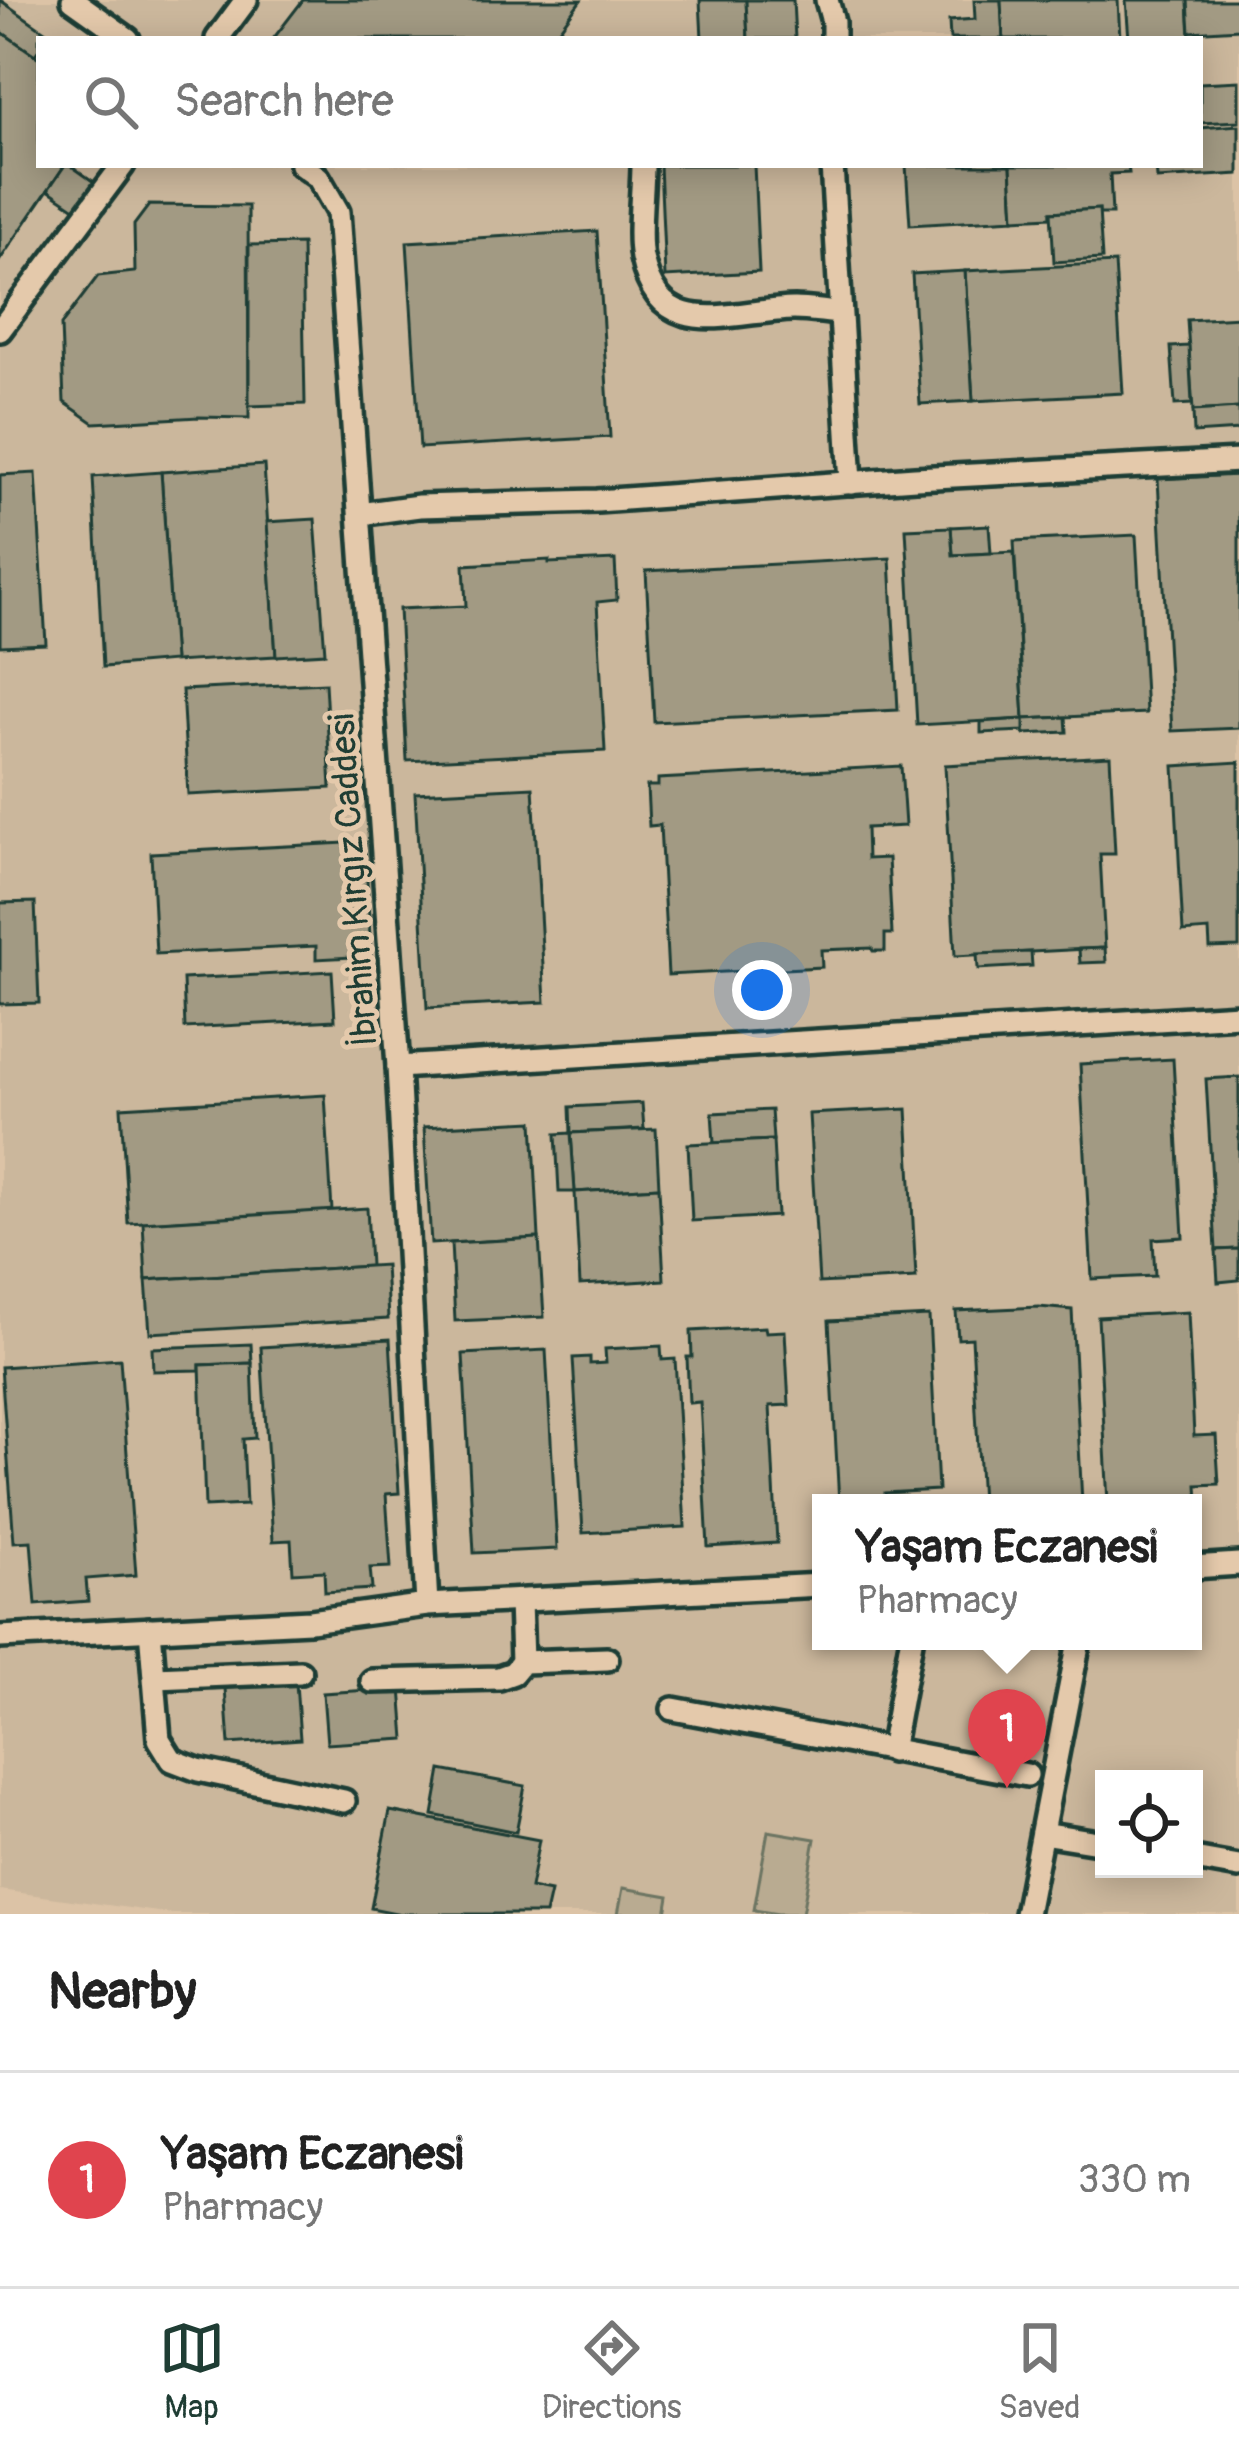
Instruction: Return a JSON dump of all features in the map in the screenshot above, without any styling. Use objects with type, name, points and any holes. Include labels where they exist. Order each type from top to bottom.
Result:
[{"type":"street","points":[[73,0],[124,36]]},
{"type":"street","points":[[219,36],[246,0]]},
{"type":"street","points":[[827,0],[833,36]]},
{"type":"street","points":[[0,330],[121,168]]},
{"type":"street","name":"İbrahim Kırgız Caddesi","points":[[305,168],[318,177],[338,212],[398,1067],[427,1605]]},
{"type":"street","points":[[643,168],[641,256],[653,289],[670,310],[713,319],[794,309],[840,313]]},
{"type":"street","points":[[832,168],[850,483]]},
{"type":"street","points":[[360,514],[419,506],[597,501],[1239,461]]},
{"type":"street","points":[[398,1067],[1239,1016]]},
{"type":"street","points":[[1202,1566],[1239,1564]]},
{"type":"street","points":[[0,1636],[310,1621],[427,1605],[812,1586]]},
{"type":"street","points":[[372,1681],[499,1678],[513,1673],[522,1662],[520,1601]]},
{"type":"street","points":[[150,1629],[159,1739],[172,1760],[198,1770],[344,1801]]},
{"type":"street","points":[[890,1751],[909,1650]]},
{"type":"street","points":[[1026,1914],[1077,1650]]},
{"type":"street","points":[[522,1662],[607,1659]]},
{"type":"street","points":[[154,1678],[300,1672]]},
{"type":"street","points":[[673,1709],[1027,1775]]},
{"type":"street","points":[[1042,1833],[1095,1842]]},
{"type":"street","points":[[1203,1861],[1239,1867]]},
{"type":"shaded area","points":[[0,0],[1239,0],[1239,1914],[172,1914],[0,1890]]},
{"type":"shaded area","points":[[768,1831],[815,1839],[802,1914],[754,1910]]},
{"type":"shaded area","points":[[623,1888],[669,1896],[666,1914],[618,1914]]},
{"type":"building","points":[[0,0],[49,34],[36,36],[35,55],[0,31]]},
{"type":"building","points":[[303,0],[581,0],[554,36],[275,36]]},
{"type":"building","points":[[700,0],[746,0],[748,36],[702,36]]},
{"type":"building","points":[[746,0],[793,0],[795,36],[748,36]]},
{"type":"building","points":[[974,0],[1001,0],[1003,36],[950,36],[949,21],[975,19]]},
{"type":"building","points":[[1001,0],[1118,0],[1120,36],[1003,36]]},
{"type":"building","points":[[1126,0],[1188,0],[1190,36],[1129,36]]},
{"type":"building","points":[[1188,0],[1239,0],[1239,29],[1190,32]]},
{"type":"building","points":[[0,31],[36,56],[36,168],[63,168],[0,260]]},
{"type":"building","points":[[1239,81],[1239,121],[1203,123],[1203,83]]},
{"type":"building","points":[[1239,125],[1239,174],[1157,179],[1156,168],[1203,168],[1203,128]]},
{"type":"building","points":[[63,168],[74,168],[94,182],[76,209],[48,190]]},
{"type":"building","points":[[660,168],[754,168],[759,272],[665,277]]},
{"type":"building","points":[[906,168],[1011,168],[1014,219],[910,225]]},
{"type":"building","points":[[1011,168],[1128,168],[1129,173],[1110,174],[1112,214],[1099,214],[1099,209],[1014,219]]},
{"type":"building","points":[[149,205],[248,206],[249,418],[94,423],[64,402],[61,325],[98,276],[135,272],[134,225]]},
{"type":"building","points":[[1099,209],[1102,259],[1054,262],[1051,212]]},
{"type":"building","points":[[597,231],[610,437],[420,448],[407,242]]},
{"type":"building","points":[[302,244],[305,404],[249,406],[249,245]]},
{"type":"building","points":[[1115,263],[1123,393],[973,401],[965,271]]},
{"type":"building","points":[[965,271],[973,401],[920,404],[912,274]]},
{"type":"building","points":[[1239,317],[1239,408],[1193,411],[1187,320]]},
{"type":"building","points":[[1189,346],[1192,404],[1175,405],[1171,347]]},
{"type":"building","points":[[1239,408],[1239,430],[1194,433],[1193,411]]},
{"type":"building","points":[[264,465],[276,656],[174,662],[161,472]]},
{"type":"building","points":[[161,472],[174,661],[103,667],[93,477]]},
{"type":"building","points":[[36,473],[46,644],[0,646],[0,475]]},
{"type":"building","points":[[1239,475],[1239,728],[1172,731],[1158,479]]},
{"type":"building","points":[[315,519],[325,653],[276,656],[267,522]]},
{"type":"building","points":[[989,525],[991,553],[953,555],[951,527]]},
{"type":"building","points":[[951,527],[953,555],[1014,552],[1024,719],[917,725],[906,529]]},
{"type":"building","points":[[1136,535],[1146,713],[1024,719],[1014,541]]},
{"type":"building","points":[[890,558],[898,710],[654,722],[646,571]]},
{"type":"building","points":[[615,560],[617,600],[597,602],[605,751],[407,761],[399,609],[466,606],[464,565]]},
{"type":"building","points":[[325,683],[331,788],[188,795],[182,690]]},
{"type":"building","points":[[1066,717],[1067,732],[1024,734],[1024,719]]},
{"type":"building","points":[[1024,719],[1024,731],[981,733],[981,722]]},
{"type":"building","points":[[1110,756],[1115,854],[1100,854],[1105,948],[955,956],[945,765]]},
{"type":"building","points":[[1239,762],[1239,947],[1210,948],[1209,930],[1183,932],[1174,766]]},
{"type":"building","points":[[901,766],[905,826],[866,828],[867,859],[888,858],[892,934],[885,934],[885,951],[821,950],[822,967],[668,975],[660,825],[649,826],[647,786],[658,786],[658,779]]},
{"type":"building","points":[[533,787],[545,1002],[427,1008],[415,793]]},
{"type":"building","points":[[365,842],[371,956],[316,959],[316,946],[156,954],[151,853]]},
{"type":"building","points":[[35,902],[39,1003],[0,1004],[0,903]]},
{"type":"building","points":[[1105,948],[1106,962],[1080,963],[1079,949]]},
{"type":"building","points":[[1031,952],[1032,966],[978,969],[977,954]]},
{"type":"building","points":[[332,971],[335,1020],[185,1028],[183,979]]},
{"type":"building","points":[[1173,1059],[1183,1237],[1153,1239],[1155,1276],[1092,1279],[1080,1064]]},
{"type":"building","points":[[1239,1077],[1239,1249],[1216,1250],[1206,1079]]},
{"type":"building","points":[[325,1095],[332,1211],[128,1223],[121,1107]]},
{"type":"building","points":[[642,1103],[644,1129],[571,1133],[570,1107]]},
{"type":"building","points":[[907,1109],[916,1278],[819,1283],[809,1114]]},
{"type":"building","points":[[771,1110],[773,1140],[714,1143],[712,1113]]},
{"type":"building","points":[[533,1121],[539,1238],[431,1244],[424,1127]]},
{"type":"building","points":[[656,1129],[659,1187],[575,1192],[571,1133]]},
{"type":"building","points":[[571,1133],[575,1192],[559,1192],[556,1134]]},
{"type":"building","points":[[773,1140],[777,1216],[692,1221],[688,1144]]},
{"type":"building","points":[[659,1187],[664,1280],[580,1285],[575,1192]]},
{"type":"building","points":[[367,1208],[370,1266],[146,1280],[143,1222]]},
{"type":"building","points":[[539,1238],[544,1317],[455,1321],[451,1243]]},
{"type":"building","points":[[1239,1249],[1239,1280],[1218,1282],[1216,1250]]},
{"type":"building","points":[[385,1265],[388,1319],[150,1333],[146,1280]]},
{"type":"building","points":[[1072,1310],[1082,1494],[981,1494],[972,1338],[958,1339],[956,1311]]},
{"type":"building","points":[[1188,1312],[1194,1436],[1216,1435],[1219,1484],[1197,1485],[1198,1494],[1108,1494],[1098,1317]]},
{"type":"building","points":[[929,1316],[938,1490],[839,1494],[829,1321]]},
{"type":"building","points":[[765,1327],[766,1332],[785,1331],[789,1405],[770,1406],[777,1543],[708,1547],[700,1402],[689,1403],[691,1331]]},
{"type":"building","points":[[390,1339],[399,1493],[386,1494],[391,1567],[370,1568],[372,1589],[325,1592],[324,1571],[293,1573],[291,1540],[273,1541],[261,1347]]},
{"type":"building","points":[[251,1344],[252,1363],[153,1371],[152,1348]]},
{"type":"building","points":[[661,1346],[662,1360],[675,1359],[685,1527],[583,1533],[573,1358],[606,1363],[605,1349]]},
{"type":"building","points":[[546,1350],[557,1549],[474,1553],[463,1354]]},
{"type":"building","points":[[120,1359],[136,1575],[86,1579],[88,1601],[36,1605],[31,1541],[14,1542],[1,1367]]},
{"type":"building","points":[[252,1363],[255,1438],[243,1439],[246,1505],[205,1507],[200,1365]]},
{"type":"building","points":[[296,1683],[300,1739],[229,1744],[225,1688]]},
{"type":"building","points":[[401,1688],[405,1739],[327,1744],[323,1693]]},
{"type":"building","points":[[441,1770],[525,1786],[516,1832],[433,1815]]},
{"type":"building","points":[[390,1811],[539,1840],[530,1888],[550,1892],[545,1914],[401,1914],[371,1908]]},
{"type":"place","name":"Yaşam Eczanesi","points":[[1007,1788]]}]
